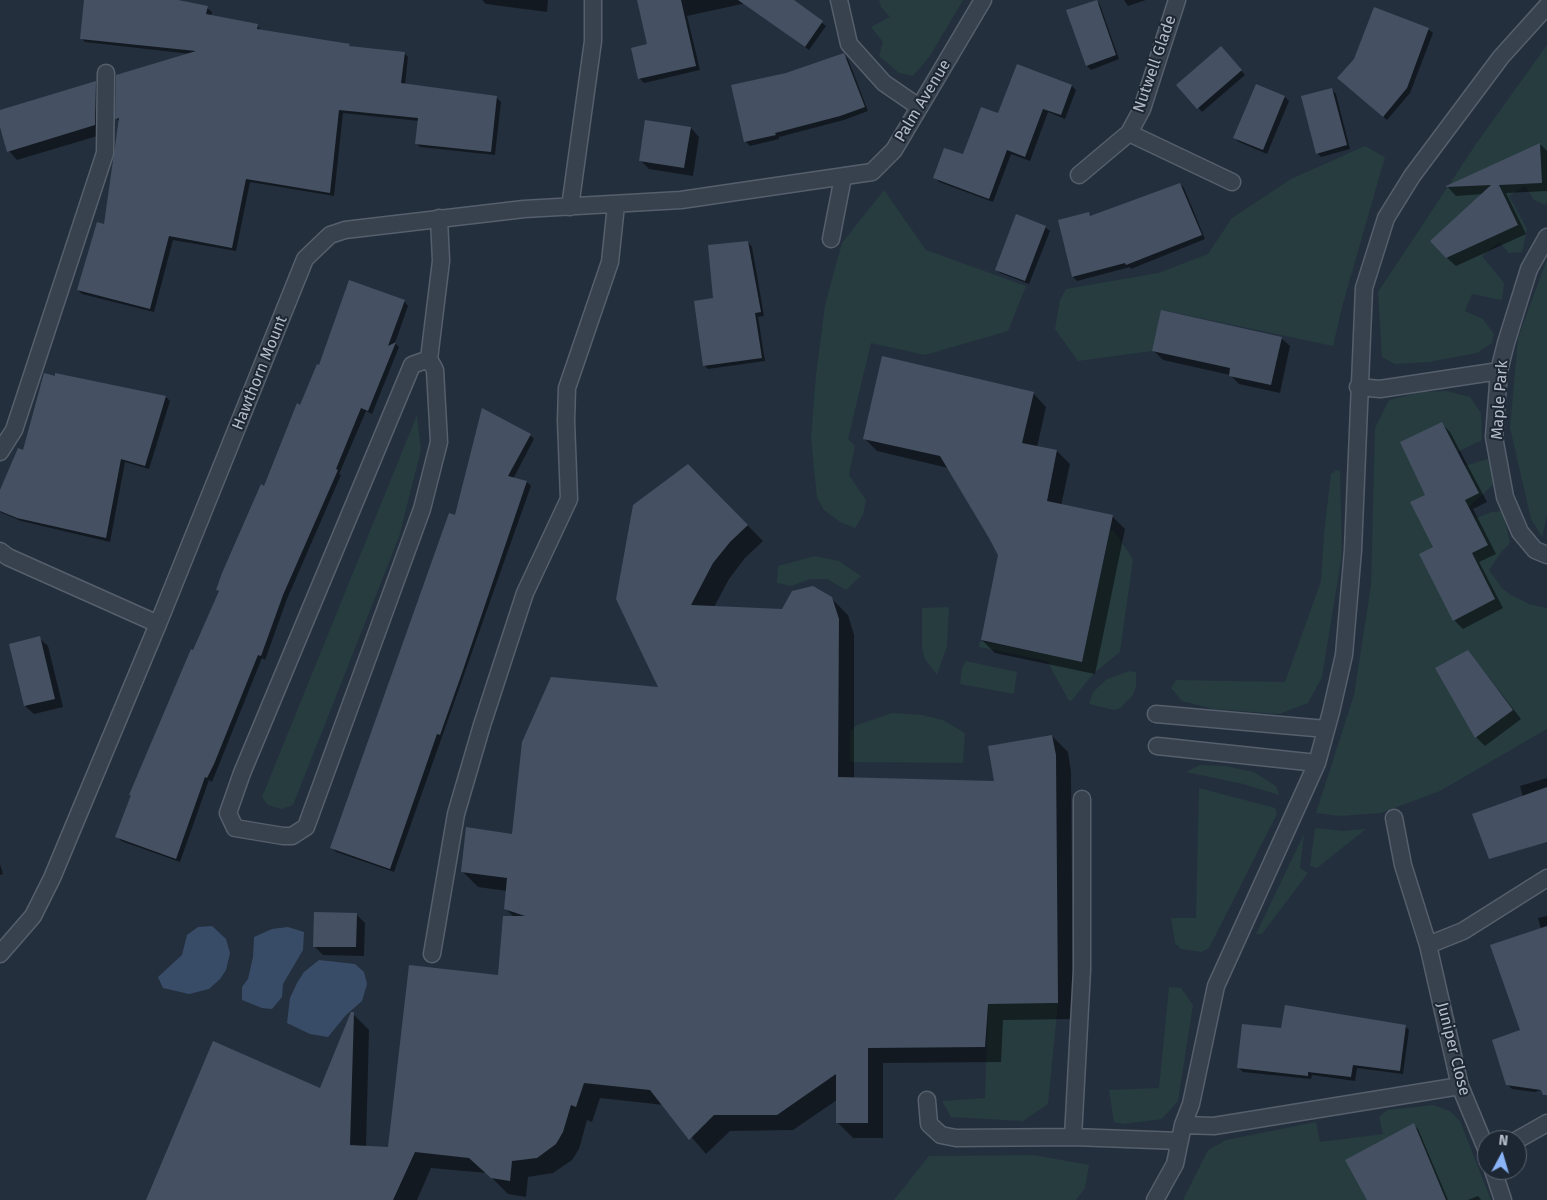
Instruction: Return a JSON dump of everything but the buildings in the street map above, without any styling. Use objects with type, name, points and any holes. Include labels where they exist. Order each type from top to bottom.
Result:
[{"type":"lane","points":[[570,207],[593,41],[594,0]]},
{"type":"lane","points":[[839,0],[849,44],[884,83],[919,107]]},
{"type":"lane","name":"Palm Avenue","points":[[616,205],[680,200],[872,172],[894,150],[983,0]]},
{"type":"lane","name":"Nutwell Glade","points":[[1177,0],[1142,109],[1129,133],[1232,182]]},
{"type":"lane","points":[[1155,1200],[1175,1164],[1191,1104],[1216,986],[1317,763],[1344,655],[1353,550],[1358,387],[1364,288],[1386,218],[1412,176],[1501,57],[1547,6]]},
{"type":"lane","points":[[0,452],[14,430],[105,153],[106,73]]},
{"type":"lane","points":[[1079,175],[1129,133]]},
{"type":"lane","points":[[831,239],[843,177]]},
{"type":"lane","points":[[432,954],[456,814],[482,725],[525,593],[569,499],[566,421],[567,388],[610,262],[616,205]]},
{"type":"lane","name":"Hawthorn Mount","points":[[4,943],[33,916],[52,878],[158,624],[305,259],[330,235],[346,230],[438,218],[616,205]]},
{"type":"lane","points":[[429,359],[412,366],[242,773],[228,813],[235,828],[292,836],[306,827],[404,561],[432,475],[439,442],[435,370],[429,359],[441,261],[438,218]]},
{"type":"lane","name":"Maple Park","points":[[1547,237],[1529,269],[1499,371],[1494,437],[1506,497],[1520,532],[1535,550],[1547,555]]},
{"type":"lane","points":[[1358,387],[1380,389],[1499,371]]},
{"type":"lane","points":[[0,551],[158,624]]},
{"type":"lane","points":[[1156,714],[1326,729]]},
{"type":"lane","points":[[1157,746],[1317,763]]},
{"type":"lane","points":[[1073,1137],[1082,970],[1082,799]]},
{"type":"lane","name":"Juniper Close","points":[[1394,818],[1403,865],[1428,945],[1460,1086],[1479,1130]]},
{"type":"lane","points":[[1428,945],[1463,931],[1547,878]]},
{"type":"lane","points":[[927,1100],[929,1124],[941,1135],[956,1138],[1073,1137],[1182,1133],[1214,1126],[1460,1086]]},
{"type":"lane","points":[[1527,1134],[1547,1123]]},
{"type":"lane","points":[[1496,1180],[1503,1200]]},
{"type":"green space","points":[[879,0],[963,0],[930,56],[913,76],[899,73],[879,56],[883,42],[871,27],[890,17],[881,7]]},
{"type":"green space","points":[[1547,45],[1547,202],[1545,205],[1534,200],[1525,186],[1509,196],[1527,229],[1522,252],[1509,253],[1499,242],[1482,256],[1504,283],[1502,300],[1472,294],[1465,311],[1483,319],[1494,334],[1492,343],[1477,353],[1429,362],[1395,364],[1382,357],[1378,292],[1476,144]]},
{"type":"green space","points":[[1365,146],[1385,157],[1342,307],[1333,346],[1162,310],[1152,351],[1078,361],[1055,329],[1060,300],[1066,289],[1158,273],[1208,254],[1232,218],[1291,179]]},
{"type":"green space","points":[[884,190],[926,250],[1026,286],[1008,331],[925,355],[871,343],[848,439],[855,446],[849,475],[866,500],[863,515],[855,528],[840,522],[824,510],[817,498],[811,438],[816,375],[825,305],[842,243]]},
{"type":"green space","points":[[1547,259],[1547,516],[1542,537],[1531,519],[1510,428],[1518,338]]},
{"type":"green space","points":[[1447,391],[1470,397],[1481,413],[1482,440],[1457,452],[1461,467],[1491,458],[1497,481],[1469,507],[1476,518],[1492,512],[1503,511],[1510,543],[1489,570],[1502,588],[1511,595],[1529,604],[1547,608],[1547,729],[1440,791],[1381,813],[1341,816],[1316,813],[1354,695],[1371,585],[1375,428],[1389,400],[1423,392]]},
{"type":"green space","points":[[417,415],[421,450],[399,537],[293,805],[281,809],[268,805],[262,797]]},
{"type":"green space","points":[[1336,470],[1340,471],[1342,554],[1322,677],[1308,703],[1279,714],[1214,709],[1182,701],[1171,688],[1176,680],[1285,682],[1321,581],[1331,474]]},
{"type":"green space","points":[[1110,530],[1114,531],[1133,559],[1120,652],[1093,674],[1072,700],[1069,701],[1047,661],[979,647],[980,641],[1082,661]]},
{"type":"green space","points":[[815,556],[839,561],[861,576],[846,590],[827,579],[810,579],[792,586],[777,583],[778,566]]},
{"type":"green space","points":[[949,607],[947,646],[937,675],[925,659],[922,648],[922,608]]},
{"type":"green space","points":[[966,661],[1017,672],[1014,694],[960,684],[962,668]]},
{"type":"green space","points":[[1129,671],[1136,672],[1136,686],[1133,695],[1120,708],[1114,710],[1089,704],[1093,692],[1107,679]]},
{"type":"green space","points":[[892,713],[922,715],[943,720],[965,733],[963,763],[850,762],[850,731],[857,725]]},
{"type":"green space","points":[[1200,765],[1226,766],[1254,772],[1276,786],[1279,795],[1243,784],[1186,772]]},
{"type":"green space","points":[[1199,788],[1275,808],[1277,814],[1209,948],[1201,952],[1181,949],[1175,943],[1171,918],[1196,918]]},
{"type":"green space","points":[[1315,828],[1343,831],[1366,829],[1317,868],[1310,866]]},
{"type":"green space","points":[[1304,834],[1300,868],[1308,873],[1262,934],[1256,934]]},
{"type":"green space","points":[[1169,987],[1181,988],[1193,1005],[1178,1101],[1162,1119],[1124,1124],[1114,1122],[1109,1090],[1159,1088]]},
{"type":"green space","points":[[1058,1003],[1048,1104],[1023,1121],[951,1117],[942,1101],[985,1098],[988,1004]]},
{"type":"green space","points":[[1433,1105],[1450,1111],[1460,1121],[1477,1164],[1477,1180],[1483,1180],[1491,1200],[1183,1200],[1208,1150],[1226,1140],[1316,1122],[1320,1142],[1383,1134],[1379,1117],[1387,1110]]},
{"type":"green space","points":[[1034,1155],[1089,1165],[1085,1188],[1076,1200],[894,1200],[929,1156]]},
{"type":"water","points":[[212,926],[226,939],[230,953],[226,970],[220,979],[209,989],[189,994],[163,988],[158,977],[182,955],[187,935],[198,927]]},
{"type":"water","points":[[288,927],[304,932],[303,950],[283,984],[282,997],[272,1009],[262,1008],[242,1000],[242,987],[248,979],[253,957],[254,937],[272,929]]},
{"type":"water","points":[[319,960],[355,964],[364,972],[367,984],[362,1001],[346,1015],[328,1037],[310,1034],[287,1023],[290,998],[297,983],[304,972]]}]
